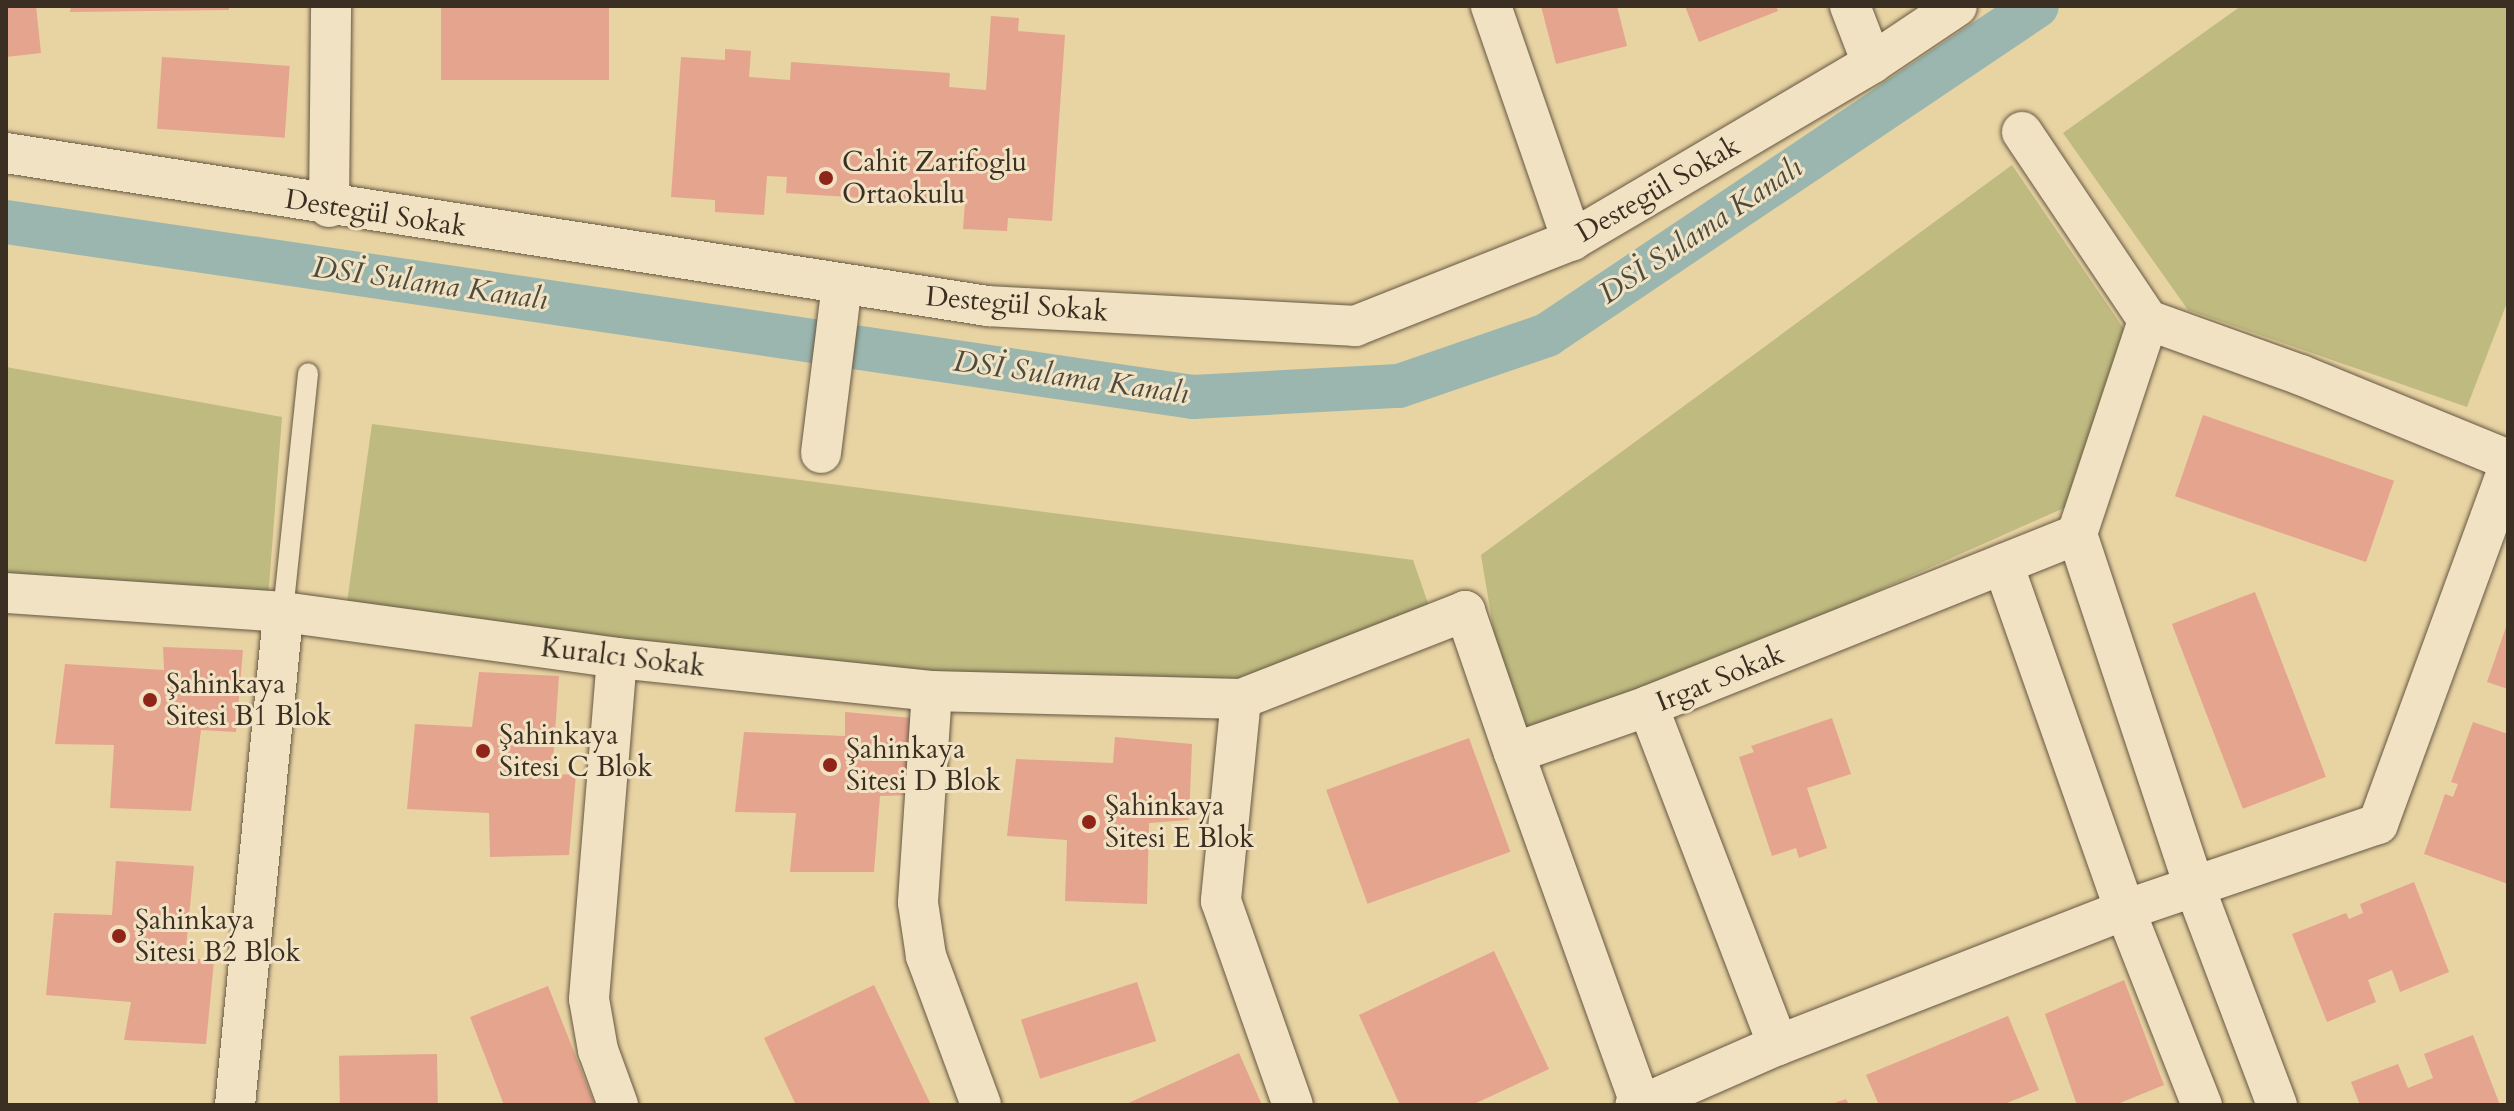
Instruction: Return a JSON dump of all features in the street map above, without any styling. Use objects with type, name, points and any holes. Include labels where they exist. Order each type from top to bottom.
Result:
[{"type":"street","points":[[329,207],[331,6]]},
{"type":"street","points":[[1491,6],[1572,240]]},
{"type":"street","points":[[1850,6],[1872,63]]},
{"type":"street","name":"Destegül Sokak","points":[[6,153],[54,157],[329,207],[988,306],[1355,326],[1572,240],[1872,63],[1957,6]]},
{"type":"street","points":[[2022,132],[2148,320],[2301,375],[2508,460]]},
{"type":"street","points":[[821,453],[842,284]]},
{"type":"street","points":[[2148,320],[2077,534],[2195,888],[2277,1105]]},
{"type":"street","points":[[1293,1105],[1221,901],[1241,699],[1465,611],[1639,1104],[1778,1045],[2125,910],[2378,824],[2508,468]]},
{"type":"street","name":"Irgat Sokak","points":[[1514,753],[1648,706],[2077,534]]},
{"type":"street","points":[[2003,564],[2125,910],[2202,1105]]},
{"type":"street","name":"Kuralcı Sokak","points":[[6,593],[283,612],[617,658],[932,691],[1241,699]]},
{"type":"street","points":[[235,1105],[283,612]]},
{"type":"street","points":[[617,658],[589,999],[598,1050],[618,1105]]},
{"type":"street","points":[[932,691],[918,903],[926,956],[981,1105]]},
{"type":"street","points":[[1648,706],[1778,1045]]},
{"type":"lane","points":[[283,612],[308,373]]},
{"type":"shaded area","points":[[2241,6],[2508,6],[2508,300],[2467,407],[2188,310],[2063,133]]},
{"type":"shaded area","points":[[2012,165],[2124,329],[2066,507],[1514,753],[1481,555]]},
{"type":"shaded area","points":[[6,367],[282,417],[268,599],[6,576]]},
{"type":"shaded area","points":[[372,424],[1413,560],[1430,609],[1233,689],[905,679],[345,617]]},
{"type":"building","points":[[6,6],[36,6],[41,53],[6,57]]},
{"type":"building","points":[[71,6],[229,6],[229,10],[70,12]]},
{"type":"building","points":[[441,6],[609,6],[609,80],[441,80]]},
{"type":"building","points":[[1541,6],[1617,6],[1627,46],[1556,64]]},
{"type":"building","points":[[1685,6],[1776,6],[1778,11],[1699,42]]},
{"type":"building","points":[[991,16],[1019,18],[1018,31],[1065,35],[1052,221],[1008,218],[1007,231],[963,229],[966,189],[944,188],[942,203],[786,193],[787,177],[767,176],[764,215],[715,212],[715,200],[671,197],[681,57],[725,60],[725,49],[751,51],[749,77],[790,80],[791,62],[950,73],[949,87],[986,90]]},
{"type":"building","points":[[162,57],[290,66],[285,138],[157,129]]},
{"type":"building","points":[[2203,415],[2394,481],[2366,562],[2175,496]]},
{"type":"building","points":[[2255,592],[2326,777],[2243,809],[2172,624]]},
{"type":"building","points":[[2508,621],[2508,689],[2487,682]]},
{"type":"building","name":"Şahinkaya Sitesi B1 Blok","points":[[163,647],[243,650],[236,732],[201,730],[191,811],[110,808],[114,745],[55,744],[65,664],[164,670]]},
{"type":"building","name":"Şahinkaya Sitesi C Blok","points":[[479,672],[559,676],[552,775],[576,774],[569,855],[490,857],[489,813],[407,809],[415,724],[472,727]]},
{"type":"building","name":"Şahinkaya Sitesi D Blok","points":[[845,712],[923,719],[917,795],[880,796],[874,872],[790,872],[796,813],[735,812],[744,732],[845,736]]},
{"type":"building","points":[[1832,718],[1851,774],[1807,788],[1827,848],[1799,858],[1796,848],[1772,856],[1739,757],[1754,752],[1751,746]]},
{"type":"building","points":[[2473,722],[2508,734],[2508,884],[2424,854],[2445,794],[2453,797],[2458,784],[2451,782]]},
{"type":"building","name":"Şahinkaya Sitesi E Blok","points":[[1115,737],[1192,744],[1189,820],[1149,823],[1147,904],[1065,901],[1067,840],[1007,836],[1016,759],[1113,763]]},
{"type":"building","points":[[1469,738],[1510,852],[1368,904],[1326,790]]},
{"type":"building","name":"Şahinkaya Sitesi B2 Blok","points":[[116,861],[194,866],[185,957],[214,961],[206,1044],[124,1040],[131,1002],[46,995],[54,913],[112,915]]},
{"type":"building","points":[[2414,882],[2449,972],[2400,992],[2392,970],[2368,980],[2376,1002],[2327,1022],[2292,934],[2346,913],[2349,919],[2363,913],[2360,904]]},
{"type":"building","points":[[1494,951],[1549,1069],[1472,1105],[1400,1105],[1359,1015]]},
{"type":"building","points":[[2124,980],[2164,1085],[2115,1105],[2077,1105],[2045,1014]]},
{"type":"building","points":[[1137,982],[1156,1041],[1040,1079],[1021,1020]]},
{"type":"building","points":[[874,985],[931,1105],[796,1105],[764,1038]]},
{"type":"building","points":[[548,986],[595,1105],[504,1105],[470,1017]]},
{"type":"building","points":[[2008,1016],[2039,1090],[2002,1105],[1879,1105],[1866,1075]]},
{"type":"building","points":[[2473,1035],[2500,1105],[2360,1105],[2351,1082],[2398,1064],[2408,1088],[2433,1078],[2424,1054]]},
{"type":"building","points":[[1239,1053],[1262,1105],[1124,1105]]},
{"type":"building","points":[[437,1054],[438,1105],[340,1105],[339,1056]]},
{"type":"building","points":[[1846,1099],[1849,1105],[1829,1105]]},
{"type":"waterway","name":"DSİ Sulama Kanalı","points":[[6,222],[1193,397],[1399,386],[1547,335],[2037,6]]},
{"type":"place","name":"Cahit Zarifoglu Ortaokulu","points":[[826,178]]},
{"type":"place","name":"Şahinkaya Sitesi B1 Blok","points":[[150,700]]},
{"type":"place","name":"Şahinkaya Sitesi C Blok","points":[[483,751]]},
{"type":"place","name":"Şahinkaya Sitesi D Blok","points":[[830,765]]},
{"type":"place","name":"Şahinkaya Sitesi E Blok","points":[[1089,822]]},
{"type":"place","name":"Şahinkaya Sitesi B2 Blok","points":[[119,936]]}]
